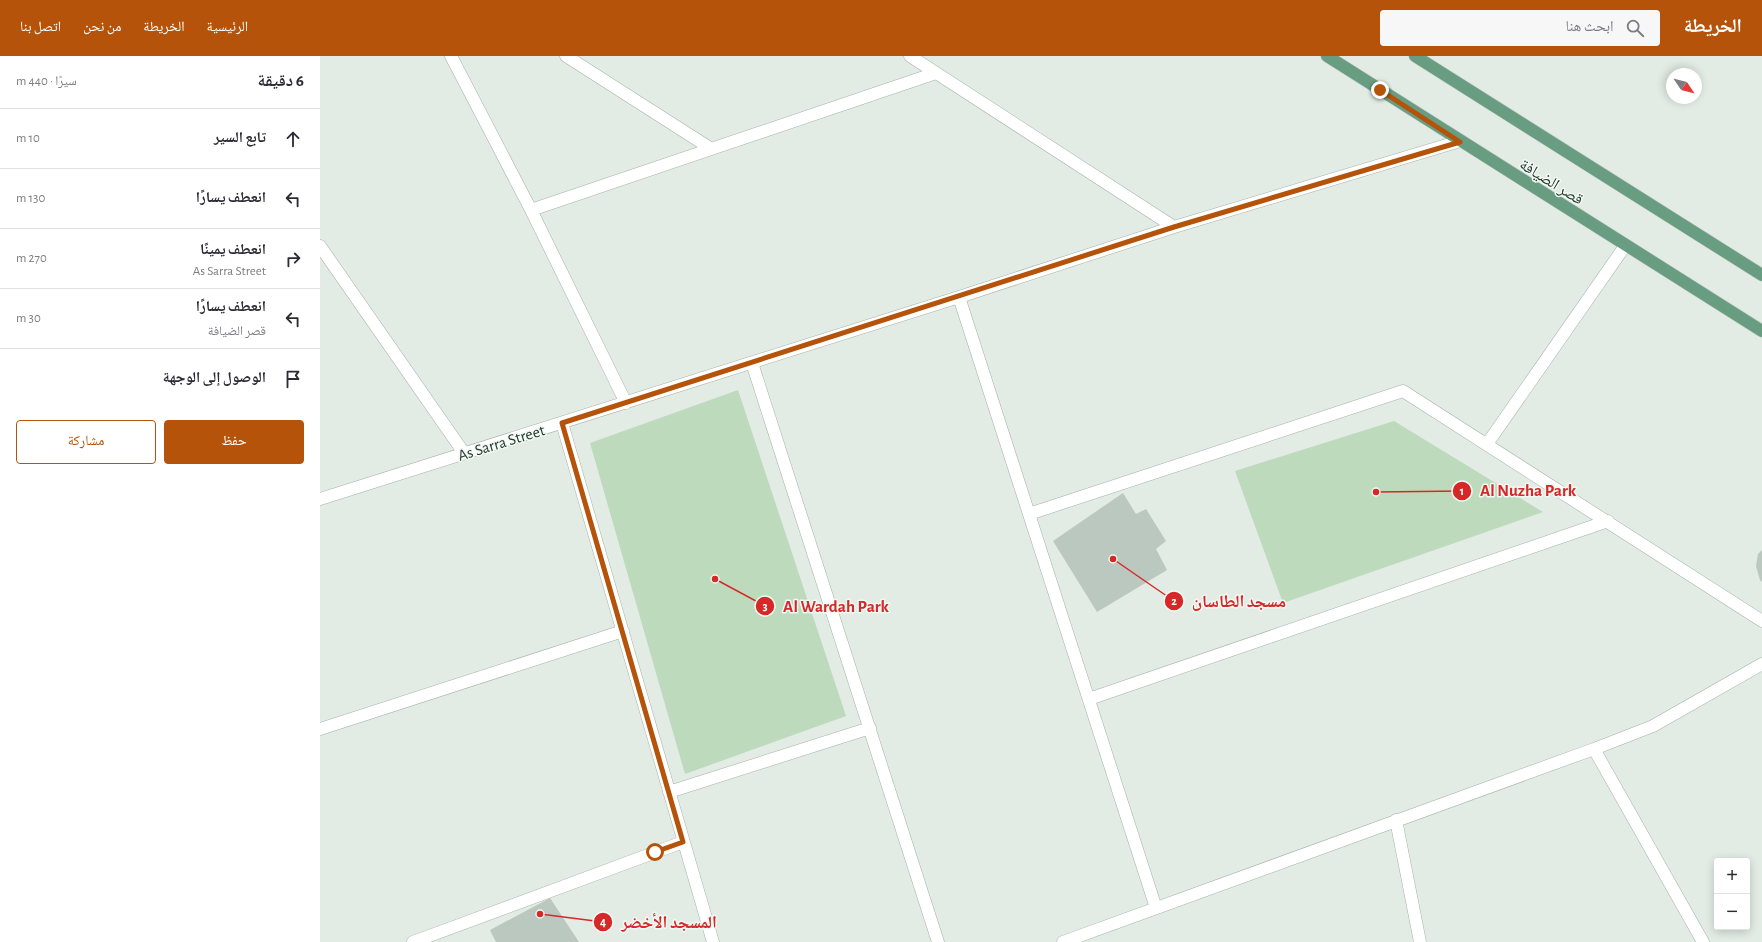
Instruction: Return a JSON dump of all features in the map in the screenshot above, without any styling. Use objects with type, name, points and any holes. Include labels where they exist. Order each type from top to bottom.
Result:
[{"type":"main road","name":"قصر الضيافة","points":[[1327,56],[1460,142],[1762,331]]},
{"type":"main road","name":"قصر الضيافة","points":[[1415,56],[1762,276]]},
{"type":"street","points":[[451,56],[531,210],[626,403]]},
{"type":"street","points":[[566,56],[710,148]]},
{"type":"street","points":[[910,56],[1174,227]]},
{"type":"street","points":[[531,210],[710,148],[936,73]]},
{"type":"street","name":"As Sarra Street","points":[[320,499],[752,363],[1174,227],[1460,142]]},
{"type":"street","points":[[320,246],[464,453]]},
{"type":"street","points":[[1487,444],[1625,246]]},
{"type":"street","points":[[959,297],[1156,908]]},
{"type":"street","points":[[752,363],[938,942]]},
{"type":"street","points":[[1029,514],[1403,391],[1762,621]]},
{"type":"street","points":[[562,423],[712,942]]},
{"type":"street","points":[[1089,699],[1608,521]]},
{"type":"street","points":[[320,729],[623,631]]},
{"type":"street","points":[[1063,942],[1594,749],[1653,726],[1762,664]]},
{"type":"street","points":[[669,792],[870,728]]},
{"type":"street","points":[[1594,749],[1703,942]]},
{"type":"street","points":[[1396,820],[1420,942]]},
{"type":"street","points":[[413,942],[683,842]]},
{"type":"green space","points":[[738,390],[846,716],[685,774],[590,443]]},
{"type":"green space","points":[[1394,421],[1543,512],[1283,603],[1235,471]]},
{"type":"building","points":[[1123,493],[1136,514],[1146,509],[1166,541],[1156,549],[1167,570],[1097,612],[1053,541]]},
{"type":"building","points":[[1762,550],[1762,582],[1756,566],[1758,554]]},
{"type":"building","points":[[550,898],[579,942],[496,942],[490,930]]},
{"type":"place","name":"Al Nuzha Park","points":[[1376,492]]},
{"type":"place","name":"مسجد الطاسان","points":[[1113,559]]},
{"type":"place","name":"Al Wardah Park","points":[[715,579]]},
{"type":"place","name":"المسجد الأخضر","points":[[540,914]]},
{"type":"route","points":[[655,852],[683,842],[562,423],[1174,227],[1460,142],[1380,90]]}]
